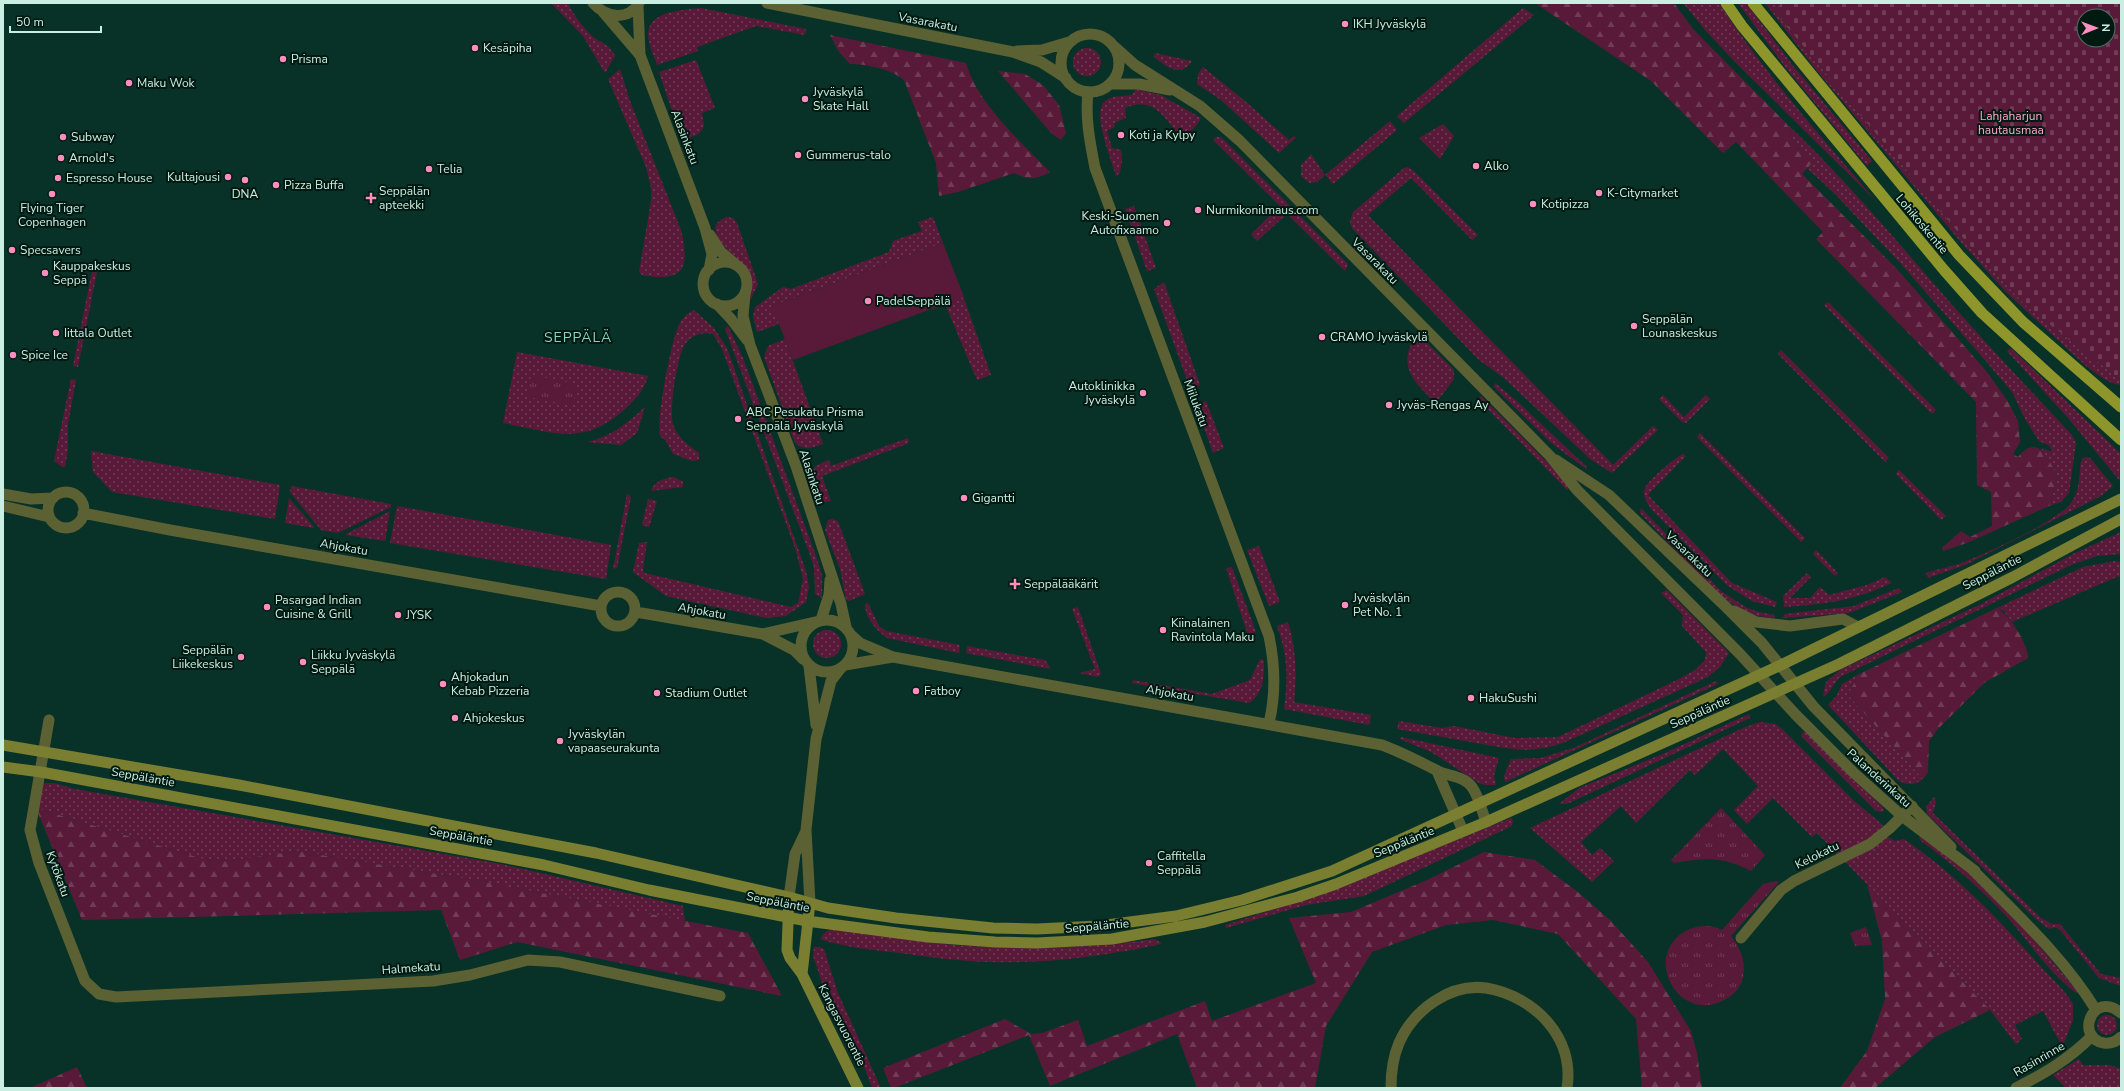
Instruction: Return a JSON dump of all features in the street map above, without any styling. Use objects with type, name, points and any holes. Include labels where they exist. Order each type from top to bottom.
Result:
[{"type":"main road","name":"Lohikoskentie","points":[[1726,3],[1742,26],[1944,270],[1982,313],[2121,440]]},
{"type":"main road","name":"Lohikoskentie","points":[[1753,3],[1959,255],[2023,322],[2121,407]]},
{"type":"main road","name":"Seppäläntie","points":[[3,745],[247,786],[596,853],[789,897],[828,908],[896,918],[993,928],[1037,929],[1091,926],[1176,916],[1242,900],[1332,870],[1760,675],[2121,499]]},
{"type":"main road","name":"Seppäläntie","points":[[3,767],[41,772],[544,865],[649,890],[808,921],[928,937],[996,942],[1037,943],[1112,939],[1205,922],[1298,897],[1336,884],[1486,822],[1797,684],[2012,577],[2121,519]]},
{"type":"main road","name":"Kangasvuorentie","points":[[789,897],[787,950],[790,958],[802,974],[858,1088]]},
{"type":"main road","points":[[802,974],[810,903]]},
{"type":"street","name":"Alasinkatu","points":[[593,3],[603,12],[640,55]]},
{"type":"street","name":"Vasarakatu","points":[[767,3],[1013,52],[1041,62],[1066,78]]},
{"type":"street","name":"Alasinkatu","points":[[638,4],[640,55],[705,228],[712,254],[709,270]]},
{"type":"street","points":[[603,12],[622,15],[638,4]]},
{"type":"street","points":[[1091,33],[1104,37],[1115,47],[1120,62],[1118,72],[1111,84],[1097,92],[1088,92],[1075,88],[1066,78],[1061,63],[1061,55],[1069,42],[1075,37],[1091,33]]},
{"type":"street","name":"Vasarakatu","points":[[1013,52],[1042,50],[1069,42]]},
{"type":"street","name":"Vasarakatu","points":[[1115,47],[1135,65],[1200,106],[1240,141],[1550,456],[1577,490],[1776,693]]},
{"type":"street","name":"Vasarakatu","points":[[1111,84],[1140,84],[1177,91]]},
{"type":"street","name":"Miilukatu","points":[[1088,92],[1087,127],[1095,168],[1269,636],[1275,671],[1272,712],[1269,723]]},
{"type":"street","name":"Alasinkatu","points":[[705,228],[721,252],[735,264]]},
{"type":"street","points":[[721,263],[735,264],[742,270],[746,277],[747,286],[745,294],[733,304],[717,304],[707,296],[704,290],[705,276],[709,270],[721,263]]},
{"type":"street","name":"Alasinkatu","points":[[745,294],[743,316],[750,345],[796,466],[841,604],[848,631]]},
{"type":"street","name":"Alasinkatu","points":[[717,304],[731,319],[750,345]]},
{"type":"street","name":"Vasarakatu","points":[[1550,456],[1587,479],[1609,495],[1725,606],[1797,684]]},
{"type":"street","points":[[3,506],[49,517],[58,527],[69,529],[78,523],[83,513],[80,500],[71,493],[61,492],[53,498],[48,507],[49,517]]},
{"type":"street","points":[[3,494],[31,499],[53,498]]},
{"type":"street","name":"Ahjokatu","points":[[83,513],[198,535],[601,606]]},
{"type":"street","name":"Alasinkatu","points":[[818,621],[829,595],[830,573]]},
{"type":"street","points":[[621,592],[629,596],[634,601],[636,612],[632,621],[624,626],[616,627],[607,623],[602,615],[601,606],[606,597],[613,593],[621,592]]},
{"type":"street","points":[[1725,606],[1756,622],[1790,626],[1843,620],[1858,627]]},
{"type":"street","name":"Ahjokatu","points":[[636,612],[763,634],[794,650],[807,663]]},
{"type":"street","points":[[810,903],[806,830],[816,739],[830,681],[844,666],[853,650],[848,631],[835,621],[818,621],[806,630],[801,641],[807,663],[816,739]]},
{"type":"street","name":"Ahjokatu","points":[[763,634],[818,621]]},
{"type":"street","name":"Ahjokatu","points":[[848,631],[860,643],[893,657],[1269,723],[1382,745],[1423,762],[1437,771],[1460,778],[1472,787],[1480,802],[1486,822]]},
{"type":"street","name":"Ahjokatu","points":[[844,666],[893,657]]},
{"type":"street","points":[[807,663],[822,672],[835,671],[844,666]]},
{"type":"street","name":"Palanderinkatu","points":[[1797,684],[1814,707],[2022,917],[2086,995],[2096,1010]]},
{"type":"street","name":"Palanderinkatu","points":[[1776,693],[1847,767],[1902,816],[1975,871]]},
{"type":"street","name":"Kytökatu","points":[[49,720],[30,830],[39,863],[85,981],[99,994]]},
{"type":"street","points":[[1437,771],[1463,831]]},
{"type":"street","name":"Kelokatu","points":[[1741,938],[1781,890],[1794,881],[1870,844],[1912,806]]},
{"type":"street","points":[[789,897],[795,854],[806,830]]},
{"type":"street","name":"Halmekatu","points":[[99,994],[116,998],[433,981],[470,975],[528,960],[560,962],[720,996]]},
{"type":"street","points":[[1391,1088],[1392,1072],[1398,1044],[1412,1020],[1430,1004],[1446,995],[1464,990],[1485,988],[1511,995],[1539,1011],[1554,1030],[1565,1052],[1568,1078],[1567,1088]]},
{"type":"street","points":[[2121,1013],[2112,1007],[2106,1006],[2096,1010],[2089,1020],[2090,1031],[2096,1040],[2107,1044],[2121,1037]]},
{"type":"street","name":"Rasinrinne","points":[[2016,1088],[2055,1068],[2076,1052],[2092,1036]]},
{"type":"green space","points":[[551,3],[568,3],[576,17],[588,32],[595,39],[610,48],[615,56],[605,73],[583,36]]},
{"type":"green space","points":[[1535,3],[1674,3],[1693,29],[1786,123],[1792,134],[1792,142],[1812,163],[1802,174],[1897,269],[1987,372],[2007,400],[2018,421],[2020,442],[2013,454],[2018,457],[2025,450],[2032,447],[2037,448],[2046,456],[2058,477],[2049,506],[1967,543],[1943,551],[1942,548],[1961,531],[1970,537],[1992,526],[1991,492],[1977,485],[1976,402],[1816,239],[1823,232],[1736,142],[1723,153],[1651,81]]},
{"type":"green space","points":[[1683,3],[1719,3],[1755,55],[1815,130],[1877,202],[1735,62],[1706,31]]},
{"type":"green space","points":[[1738,3],[1746,3],[1791,63],[1872,161],[1867,166],[1786,68]]},
{"type":"green space","points":[[1765,3],[1782,3],[1774,11],[1963,238],[2025,305],[2121,380],[2121,385],[2111,383],[2086,366],[2006,292],[1960,241],[1817,71]]},
{"type":"green space","name":"Lahjaharjun hautausmaa","points":[[1782,3],[2121,3],[2121,380],[2025,305],[1963,238],[1774,11]]},
{"type":"green space","points":[[701,8],[806,29],[805,35],[756,26],[697,47],[698,51],[657,65],[649,41],[648,31],[652,23],[657,18],[674,11]]},
{"type":"green space","points":[[1523,8],[1534,15],[1404,123],[1397,116]]},
{"type":"green space","points":[[830,35],[966,63],[980,93],[990,107],[1001,121],[1050,172],[1036,178],[1028,178],[1014,173],[958,192],[939,196],[936,163],[904,80],[886,70],[864,65],[850,64],[839,52]]},
{"type":"green space","points":[[1087,48],[1097,52],[1101,62],[1097,72],[1087,76],[1077,72],[1073,62],[1077,52]]},
{"type":"green space","points":[[1155,53],[1192,61],[1183,69],[1173,69],[1154,57]]},
{"type":"green space","points":[[696,60],[715,108],[702,113],[704,126],[700,133],[689,138],[679,126],[667,98],[659,72]]},
{"type":"green space","points":[[1203,67],[1245,101],[1289,140],[1294,136],[1296,138],[1279,153],[1221,100],[1197,84],[1198,74]]},
{"type":"green space","points":[[620,69],[630,101],[681,230],[684,243],[684,263],[676,274],[668,277],[642,275],[639,272],[651,201],[651,188],[646,167],[608,79]]},
{"type":"green space","points":[[998,71],[1025,74],[1043,85],[1059,105],[1066,133],[1061,140],[1052,134]]},
{"type":"green space","points":[[1136,89],[1161,95],[1201,118],[1197,125],[1189,132],[1186,134],[1178,134],[1162,114],[1150,106],[1143,104],[1125,108],[1126,118],[1114,123],[1115,127],[1107,131],[1112,148],[1121,150],[1122,161],[1120,173],[1116,176],[1101,126],[1101,107],[1105,101],[1109,99],[1132,95]]},
{"type":"green space","points":[[1390,121],[1397,130],[1333,184],[1325,175]]},
{"type":"green space","points":[[1786,123],[1844,181],[1967,322],[2072,435],[2076,443],[2069,493],[2061,502],[2049,506],[2058,477],[2041,448],[2052,452],[2050,446],[2039,441],[2025,419],[2012,392],[1902,265],[1835,194],[1808,169],[1812,163],[1792,142],[1792,134]]},
{"type":"green space","points":[[1443,124],[1454,136],[1440,159],[1419,138]]},
{"type":"green space","points":[[1216,137],[1221,137],[1348,264],[1345,271],[1287,214],[1257,241],[1251,234],[1280,206],[1213,140]]},
{"type":"green space","points":[[1311,154],[1325,175],[1317,182],[1309,183],[1301,176],[1301,165]]},
{"type":"green space","points":[[1408,167],[1414,171],[1478,235],[1472,240],[1411,178],[1368,215],[1613,465],[1653,426],[1658,430],[1612,473],[1590,459],[1504,378],[1479,360],[1352,228],[1350,222],[1353,212],[1404,168]]},
{"type":"green space","points":[[1134,206],[1156,268],[1147,271],[1125,209]]},
{"type":"green space","points":[[727,217],[733,218],[737,223],[758,284],[749,303],[748,295],[751,281],[749,273],[717,237],[715,229],[718,222]]},
{"type":"green space","points":[[933,217],[943,243],[772,306],[779,324],[757,332],[753,316],[755,307],[783,287],[791,289],[889,252],[893,241],[922,231],[918,222]]},
{"type":"green space","name":"PadelSeppälä","points":[[943,243],[964,297],[793,360],[772,306]]},
{"type":"green space","points":[[93,266],[98,267],[78,367],[73,366]]},
{"type":"green space","points":[[1164,282],[1200,385],[1190,388],[1154,289]]},
{"type":"green space","points":[[961,290],[991,375],[977,380],[942,297]]},
{"type":"green space","points":[[1828,302],[1936,410],[1932,414],[1824,305]]},
{"type":"green space","points":[[694,310],[714,328],[727,348],[806,571],[809,587],[806,602],[786,616],[766,618],[666,596],[633,572],[639,543],[647,542],[643,571],[645,573],[791,607],[798,603],[803,579],[795,548],[722,349],[713,334],[698,334],[686,343],[677,370],[673,395],[672,417],[675,429],[683,440],[699,453],[699,460],[692,461],[673,454],[666,441],[660,436],[659,427],[662,398],[672,347],[680,322],[687,314]]},
{"type":"green space","points":[[728,326],[743,358],[816,556],[822,575],[822,598],[815,594],[814,567],[725,329]]},
{"type":"green space","points":[[1418,334],[1454,370],[1454,379],[1436,403],[1414,380],[1410,372],[1408,354],[1411,344]]},
{"type":"green space","points":[[785,339],[823,444],[815,447],[805,448],[798,446],[795,443],[764,357],[768,346]]},
{"type":"green space","points":[[2011,348],[2121,454],[2121,478],[2119,480],[2069,419],[2007,351]]},
{"type":"green space","points":[[1781,350],[1889,458],[1885,462],[1778,354]]},
{"type":"green space","points":[[517,352],[648,376],[639,395],[632,403],[609,422],[594,429],[580,433],[552,433],[503,423]]},
{"type":"green space","points":[[531,375],[577,384],[573,405],[527,397]]},
{"type":"green space","points":[[71,379],[76,380],[68,424],[68,450],[65,467],[62,467],[54,461]]},
{"type":"green space","points":[[1495,383],[1518,402],[1587,467],[1586,469],[1550,442],[1494,387]]},
{"type":"green space","points":[[1663,395],[1684,417],[1706,395],[1710,399],[1686,423],[1682,422],[1659,399]]},
{"type":"green space","points":[[1481,396],[1571,486],[1567,490],[1478,399]]},
{"type":"green space","points":[[1206,401],[1224,448],[1213,453],[1196,405]]},
{"type":"green space","points":[[645,407],[637,433],[621,445],[587,442],[603,437],[618,429]]},
{"type":"green space","points":[[1700,433],[1805,538],[1801,542],[1697,437]]},
{"type":"green space","points":[[908,438],[909,443],[822,476],[831,501],[818,503],[813,496],[808,483],[808,477],[815,467],[821,463],[829,460],[831,466]]},
{"type":"green space","points":[[91,451],[280,485],[275,519],[112,492],[93,472]]},
{"type":"green space","points":[[1683,454],[1686,456],[1648,495],[1732,583],[1777,602],[1775,607],[1752,601],[1728,586],[1648,505],[1644,496],[1646,487],[1661,470]]},
{"type":"green space","points":[[2086,457],[2090,458],[2113,486],[2101,496],[1965,565],[1928,578],[1926,573],[1959,564],[1988,552],[2038,527],[2064,510],[2074,498],[2079,483],[2081,461]]},
{"type":"green space","points":[[1899,470],[1946,516],[1941,520],[1896,474]]},
{"type":"green space","points":[[674,477],[683,482],[683,487],[651,491],[657,482]]},
{"type":"green space","points":[[291,486],[391,504],[391,507],[338,533],[321,530],[290,492]]},
{"type":"green space","points":[[627,494],[631,497],[617,568],[613,569]]},
{"type":"green space","points":[[289,498],[314,527],[313,528],[285,523]]},
{"type":"green space","points":[[648,499],[657,501],[649,527],[642,525]]},
{"type":"green space","points":[[397,506],[611,545],[606,579],[390,543]]},
{"type":"green space","points":[[1641,508],[1721,591],[1747,608],[1775,615],[1775,618],[1750,614],[1729,601],[1689,565],[1640,513]]},
{"type":"green space","points":[[390,511],[385,541],[346,535],[346,534]]},
{"type":"green space","points":[[832,519],[838,521],[865,594],[849,601],[846,600],[840,569],[825,530],[828,520]]},
{"type":"green space","points":[[2121,532],[2121,554],[2097,556],[2071,565],[1840,677],[1827,694],[1825,696],[1823,695],[1826,682],[1840,670],[1981,604],[2075,553]]},
{"type":"green space","points":[[1259,546],[1280,602],[1269,606],[1247,550]]},
{"type":"green space","points":[[1816,550],[1838,573],[1835,576],[1813,554]]},
{"type":"green space","points":[[2115,561],[2121,562],[2121,580],[2119,576],[2012,622],[2003,610],[1997,608],[2083,567]]},
{"type":"green space","points":[[1232,567],[1256,632],[1248,635],[1226,568]]},
{"type":"green space","points":[[1807,573],[1811,577],[1790,598],[1810,598],[1820,587],[1829,595],[1867,585],[1885,577],[1892,583],[1864,594],[1839,601],[1784,607],[1783,596]]},
{"type":"green space","points":[[1899,588],[1902,592],[1849,613],[1782,618],[1785,614],[1854,606]]},
{"type":"green space","points":[[1667,590],[1729,653],[1720,667],[1708,677],[1563,743],[1545,748],[1527,750],[1505,748],[1397,729],[1399,721],[1442,728],[1454,726],[1515,738],[1558,737],[1677,680],[1695,670],[1705,660],[1706,652],[1682,626],[1683,615],[1661,593]]},
{"type":"green space","points":[[868,603],[879,626],[886,631],[960,645],[959,653],[887,638],[869,619],[865,609],[865,604]]},
{"type":"green space","points":[[1078,607],[1101,674],[1098,677],[1079,673],[1095,669],[1072,609]]},
{"type":"green space","points":[[1997,608],[2007,616],[2022,638],[2028,658],[1984,683],[1938,729],[1929,741],[1928,772],[1923,779],[1848,695],[1859,674]]},
{"type":"green space","points":[[1288,622],[1293,642],[1295,661],[1294,702],[1371,715],[1369,725],[1284,709],[1286,667],[1281,637],[1277,626]]},
{"type":"green space","points":[[827,630],[837,634],[841,644],[837,654],[827,658],[817,654],[813,644],[817,634]]},
{"type":"green space","points":[[967,646],[1045,660],[1051,669],[966,653]]},
{"type":"green space","points":[[1260,659],[1264,660],[1262,684],[1258,695],[1249,703],[1132,683],[1133,680],[1212,694],[1250,680]]},
{"type":"green space","points":[[1859,674],[1848,695],[1923,779],[1917,783],[1910,784],[1898,780],[1828,705],[1837,695],[1842,684]]},
{"type":"green space","points":[[1716,681],[1718,684],[1505,782],[1504,776],[1511,759],[1541,758],[1576,747]]},
{"type":"green space","points":[[1749,714],[1750,718],[1567,804],[1559,804],[1579,788],[1663,754]]},
{"type":"green space","points":[[1760,722],[1775,724],[1781,728],[1853,800],[1883,825],[1878,831],[1895,841],[1904,839],[1941,867],[1993,915],[2062,989],[2073,1004],[2073,1020],[2064,1043],[2061,1044],[2043,1011],[2015,1025],[2022,1039],[2016,1044],[1990,1010],[1817,833],[1812,837],[1773,798],[1747,824],[1734,810],[1758,786],[1723,749],[1695,775],[1690,770],[1636,823],[1621,806],[1581,842],[1592,855],[1600,848],[1614,861],[1592,882],[1530,828],[1743,728]]},
{"type":"green space","points":[[1807,731],[1844,770],[1882,806],[1884,810],[1882,812],[1876,811],[1801,736],[1803,732]]},
{"type":"green space","points":[[1401,737],[1499,758],[1494,776],[1496,785],[1485,785],[1479,783],[1431,752],[1400,739]]},
{"type":"green space","points":[[41,783],[54,783],[75,789],[501,864],[683,906],[685,921],[485,882],[297,851],[229,861],[203,859],[36,808]]},
{"type":"green space","points":[[1934,797],[1936,802],[1933,813],[2041,918],[2052,924],[2060,924],[2101,974],[2121,978],[2121,986],[2099,978],[2060,930],[2055,927],[2049,929],[2036,919],[1927,814],[1926,807]]},
{"type":"green space","points":[[36,808],[203,859],[229,861],[297,851],[485,882],[748,933],[782,996],[517,942],[460,960],[441,910],[82,920]]},
{"type":"green space","points":[[1721,808],[1765,855],[1751,871],[1732,863],[1705,859],[1674,863],[1671,860]]},
{"type":"green space","points":[[1511,818],[1513,820],[1512,826],[1364,896],[1306,905],[1226,928],[1225,925],[1332,890]]},
{"type":"green space","points":[[1922,836],[1927,838],[1987,888],[2015,917],[2078,992],[2076,993],[2057,976],[2008,918],[1988,897],[1933,849],[1921,841],[1919,838]]},
{"type":"green space","points":[[1484,852],[1535,860],[1579,893],[1611,921],[1648,962],[1691,1031],[1697,1053],[1702,1088],[1642,1088],[1636,1019],[1558,934],[1493,920],[1446,925],[1372,952],[1326,1026],[1315,1088],[1197,1088],[1177,1034],[1050,1086],[1029,1035],[894,1088],[891,1088],[883,1068],[1005,1019],[1031,1034],[1042,1033],[1078,1020],[1087,1046],[1205,1001],[1212,1021],[1316,983],[1289,918],[1351,912],[1427,880]]},
{"type":"green space","points":[[1776,881],[1779,882],[1731,936],[1743,961],[1743,978],[1740,986],[1726,999],[1708,1005],[1693,1003],[1680,995],[1670,983],[1666,968],[1667,953],[1675,939],[1690,929],[1698,927],[1710,926],[1722,930],[1763,884]]},
{"type":"green space","points":[[1867,884],[1990,1010],[1935,1037],[1875,1088],[1840,1088],[1867,1051],[1885,999],[1882,941]]},
{"type":"green space","points":[[1866,927],[1872,945],[1855,946],[1850,933]]},
{"type":"green space","points":[[834,928],[864,931],[954,945],[979,947],[1029,948],[1080,946],[1155,939],[1161,944],[1097,955],[1032,962],[976,961],[864,949],[820,939],[825,932]]},
{"type":"green space","points":[[814,947],[824,949],[838,993],[881,1088],[872,1088],[862,1061],[822,982],[813,956]]},
{"type":"green space","points":[[2107,1015],[2114,1018],[2117,1025],[2114,1032],[2107,1035],[2100,1032],[2097,1025],[2100,1018]]},
{"type":"green space","points":[[2079,1059],[2083,1065],[2110,1065],[2121,1069],[2121,1088],[2066,1088],[2053,1075]]},
{"type":"green space","points":[[77,1067],[87,1088],[30,1088]]},
{"type":"place","name":"IKH Jyväskylä","points":[[1345,24]]},
{"type":"place","name":"Kesäpiha","points":[[475,48]]},
{"type":"place","name":"Prisma","points":[[283,59]]},
{"type":"place","name":"Maku Wok","points":[[129,83]]},
{"type":"place","name":"Jyväskylä Skate Hall","points":[[805,99]]},
{"type":"place","name":"Koti ja Kylpy","points":[[1121,135]]},
{"type":"place","name":"Subway","points":[[63,137]]},
{"type":"place","name":"Gummerus-talo","points":[[798,155]]},
{"type":"place","name":"Arnold's","points":[[61,158]]},
{"type":"place","name":"Alko","points":[[1476,166]]},
{"type":"place","name":"Telia","points":[[429,169]]},
{"type":"place","name":"Kultajousi","points":[[228,177]]},
{"type":"place","name":"Espresso House","points":[[58,178]]},
{"type":"place","name":"DNA","points":[[245,180]]},
{"type":"place","name":"Pizza Buffa","points":[[276,185]]},
{"type":"place","name":"K-Citymarket","points":[[1599,193]]},
{"type":"place","name":"Flying Tiger Copenhagen","points":[[52,194]]},
{"type":"place","name":"Seppälän apteekki","points":[[371,198]]},
{"type":"place","name":"Kotipizza","points":[[1533,204]]},
{"type":"place","name":"Nurmikonilmaus.com","points":[[1198,210]]},
{"type":"place","name":"Keski-Suomen Autofixaamo","points":[[1167,223]]},
{"type":"place","name":"Specsavers","points":[[12,250]]},
{"type":"place","name":"Kauppakeskus Seppä","points":[[45,273]]},
{"type":"place","name":"PadelSeppälä","points":[[868,301]]},
{"type":"place","name":"Seppälän Lounaskeskus","points":[[1634,326]]},
{"type":"place","name":"Iittala Outlet","points":[[56,333]]},
{"type":"place","name":"CRAMO Jyväskylä","points":[[1322,337]]},
{"type":"place","name":"Spice Ice","points":[[13,355]]},
{"type":"place","name":"Autoklinikka Jyväskylä","points":[[1143,393]]},
{"type":"place","name":"Jyväs-Rengas Ay","points":[[1389,405]]},
{"type":"place","name":"ABC Pesukatu Prisma Seppälä Jyväskylä","points":[[738,419]]},
{"type":"place","name":"Gigantti","points":[[964,498]]},
{"type":"place","name":"Seppälääkärit","points":[[1015,584]]},
{"type":"place","name":"Jyväskylän Pet No. 1","points":[[1345,605]]},
{"type":"place","name":"Pasargad Indian Cuisine & Grill","points":[[267,607]]},
{"type":"place","name":"JYSK","points":[[398,615]]},
{"type":"place","name":"Kiinalainen Ravintola Maku","points":[[1163,630]]},
{"type":"place","name":"Seppälän Liikekeskus","points":[[241,657]]},
{"type":"place","name":"Liikku Jyväskylä Seppälä","points":[[303,662]]},
{"type":"place","name":"Ahjokadun Kebab Pizzeria","points":[[443,684]]},
{"type":"place","name":"Fatboy","points":[[916,691]]},
{"type":"place","name":"Stadium Outlet","points":[[657,693]]},
{"type":"place","name":"HakuSushi","points":[[1471,698]]},
{"type":"place","name":"Ahjokeskus","points":[[455,718]]},
{"type":"place","name":"Jyväskylän vapaaseurakunta","points":[[560,741]]},
{"type":"place","name":"Caffitella Seppälä","points":[[1149,863]]},
{"type":"district","name":"SEPPÄLÄ","points":[[578,337]]}]
